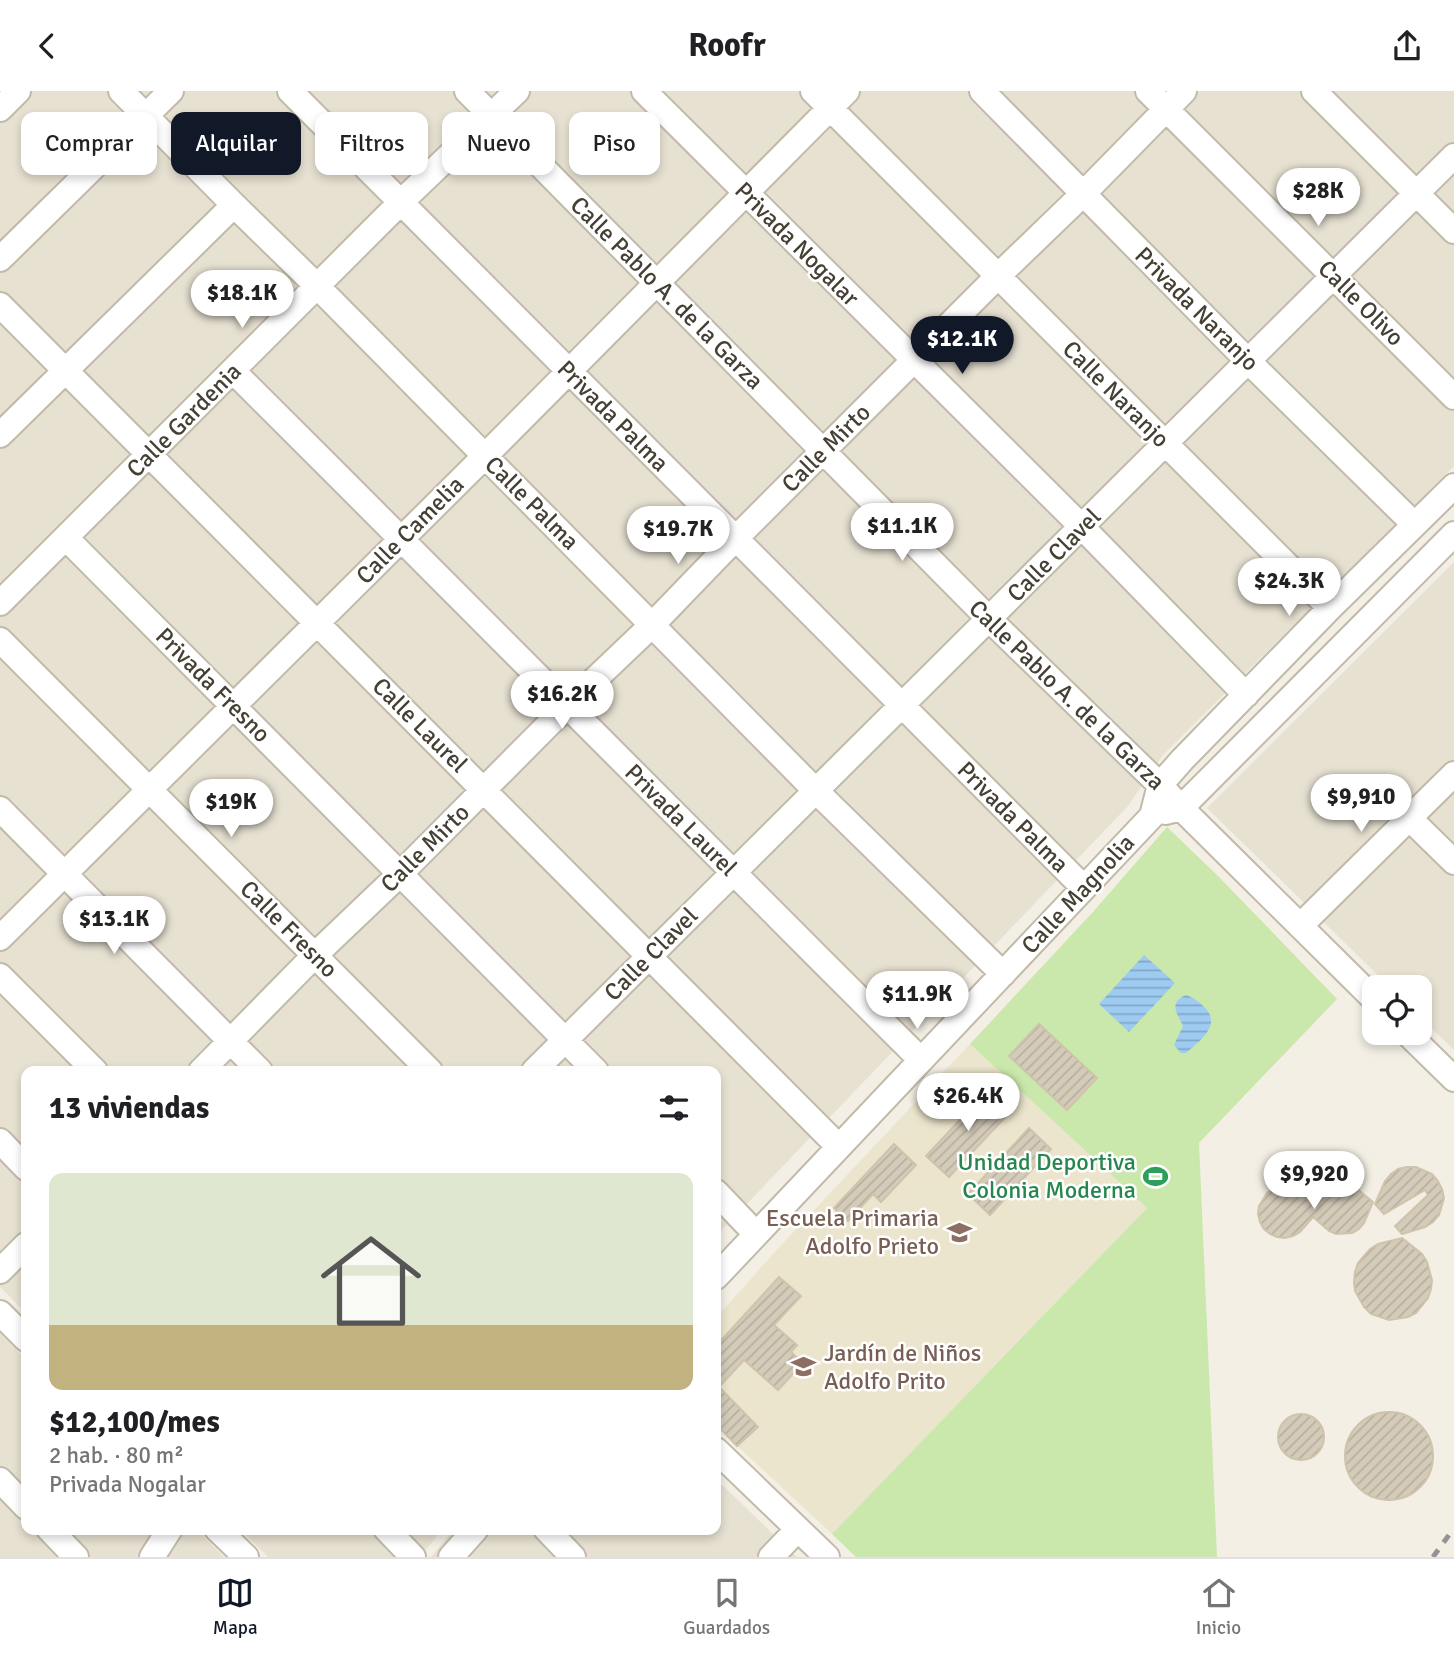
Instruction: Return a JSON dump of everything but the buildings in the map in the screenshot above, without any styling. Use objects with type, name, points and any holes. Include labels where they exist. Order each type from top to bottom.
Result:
[{"type":"street","points":[[0,109],[18,91]]},
{"type":"street","name":"Calle Palma","points":[[121,91],[142,112]]},
{"type":"street","points":[[150,112],[171,91]]},
{"type":"street","name":"Privada Palma","points":[[290,91],[1084,888]]},
{"type":"street","name":"Calle Pablo A. de la Garza","points":[[467,91],[488,112]]},
{"type":"street","name":"Calle Gardenia","points":[[496,112],[517,91]]},
{"type":"street","name":"Privada Nogalar","points":[[644,91],[1082,527],[1246,695]]},
{"type":"street","name":"Privada Naranjo","points":[[982,91],[1250,362],[1415,524]]},
{"type":"street","name":"Calle Olivo","points":[[1148,91],[1454,397]]},
{"type":"street","name":"Calle Mirto","points":[[206,1066],[315,955],[652,625],[1184,91]]},
{"type":"street","points":[[1314,91],[1454,231]]},
{"type":"street","name":"Calle Camelia","points":[[0,938],[747,193],[830,97]]},
{"type":"street","name":"Calle Naranjo","points":[[830,97],[998,276],[1330,608]]},
{"type":"street","name":"Calle Palma","points":[[157,127],[816,790],[1003,974]]},
{"type":"street","name":"Calle Clavel","points":[[539,1066],[1250,362],[1454,156]]},
{"type":"street","name":"Calle Gardenia","points":[[0,603],[442,163]]},
{"type":"street","points":[[0,259],[86,175]]},
{"type":"street","name":"Calle Pablo A. de la Garza","points":[[551,175],[990,620],[1362,987]]},
{"type":"street","points":[[0,435],[234,205]]},
{"type":"street","name":"Calle Laurel","points":[[0,305],[839,1147]]},
{"type":"street","name":"Privada Laurel","points":[[233,371],[921,1060]]},
{"type":"street","name":"Calle Magnolia","points":[[721,1271],[1152,816],[1160,785],[1182,759],[1454,485]]},
{"type":"street","name":"Calle Magnolia","points":[[1152,816],[1181,808],[1454,534]]},
{"type":"street","name":"Privada Fresno","points":[[66,538],[591,1066]]},
{"type":"street","name":"Calle Fresno","points":[[0,640],[425,1066]]},
{"type":"street","points":[[1300,926],[1454,774]]},
{"type":"street","points":[[0,809],[255,1066]]},
{"type":"street","points":[[1409,818],[1454,862]]},
{"type":"street","points":[[0,976],[90,1066]]},
{"type":"street","points":[[1419,1045],[1454,1079]]},
{"type":"street","points":[[0,1141],[21,1163]]},
{"type":"street","points":[[721,1197],[757,1234]]},
{"type":"street","points":[[0,1271],[21,1250]]},
{"type":"street","points":[[0,1313],[21,1334]]},
{"type":"street","points":[[721,1455],[827,1557]]},
{"type":"street","points":[[0,1480],[21,1502]]},
{"type":"street","points":[[771,1557],[798,1529]]},
{"type":"street","points":[[55,1535],[76,1557]]},
{"type":"street","points":[[152,1557],[166,1535]]},
{"type":"street","points":[[223,1535],[246,1557]]},
{"type":"street","points":[[392,1535],[413,1557]]},
{"type":"street","points":[[451,1557],[471,1535]]},
{"type":"street","points":[[552,1535],[573,1557]]},
{"type":"shaded area","points":[[0,91],[1454,91],[1454,466],[1163,755],[1128,806],[721,1231],[721,1066],[21,1066],[21,1308],[0,1287]]},
{"type":"shaded area","points":[[1454,562],[1454,1050],[1432,1029],[1432,975],[1378,975],[1207,808]]},
{"type":"shaded area","name":"Escuela Primaria Adolfo Prieto","points":[[970,1044],[1147,1208],[832,1534],[721,1431],[721,1312]]},
{"type":"shaded area","points":[[0,1333],[21,1355],[21,1535],[202,1535],[224,1557],[0,1557]]},
{"type":"shaded area","points":[[721,1484],[797,1557],[431,1557],[449,1535],[721,1535]]},
{"type":"shaded area","points":[[246,1535],[438,1535],[420,1557],[268,1557]]},
{"type":"green space","name":"Unidad Deportiva Colonia Moderna","points":[[1167,827],[1337,999],[1199,1143],[1217,1557],[856,1557],[832,1534],[1147,1208],[970,1044],[1092,913]]},
{"type":"water","points":[[1144,955],[1175,983],[1129,1032],[1099,1004]]},
{"type":"water","points":[[1186,995],[1205,1008],[1211,1021],[1207,1033],[1186,1053],[1181,1053],[1174,1045],[1183,1026],[1176,1005],[1180,998]]},
{"type":"railway","points":[[1433,1557],[1454,1528]]},
{"type":"place","name":"Unidad Deportiva Colonia Moderna","points":[[1156,1176]]},
{"type":"place","name":"Escuela Primaria Adolfo Prieto","points":[[959,1232]]},
{"type":"place","name":"Jardín de Niños Adolfo Prito","points":[[804,1367]]}]
